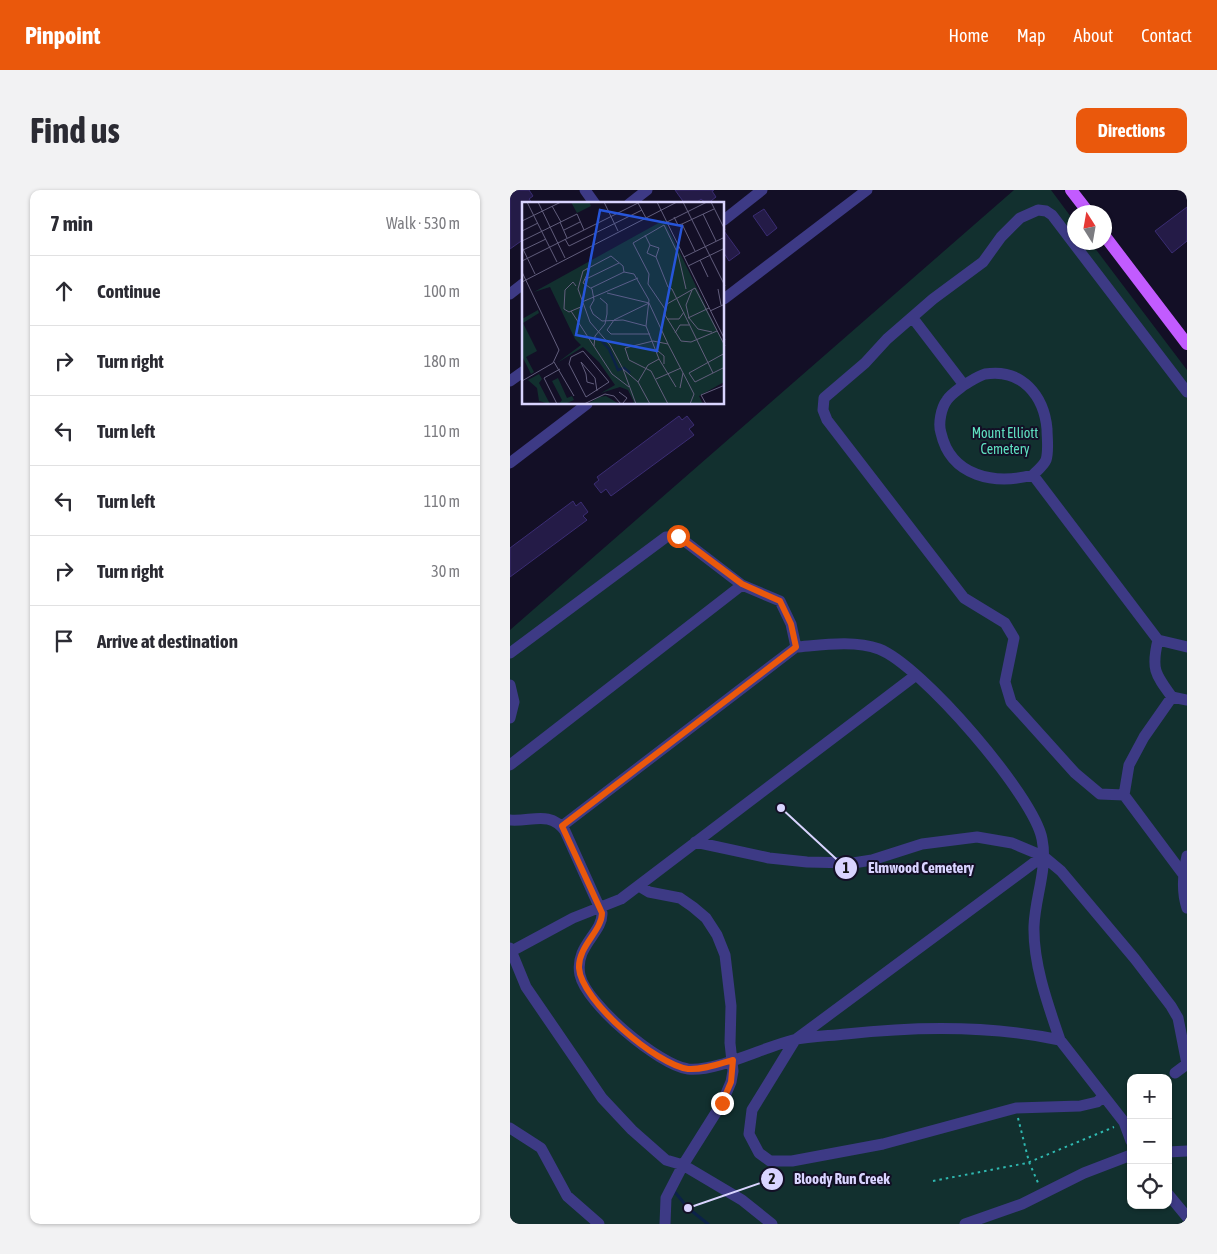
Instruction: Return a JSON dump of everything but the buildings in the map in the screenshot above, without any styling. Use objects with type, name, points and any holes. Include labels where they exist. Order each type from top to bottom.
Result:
[{"type":"main road","points":[[1071,190],[1083,205]]},
{"type":"main road","points":[[1112,246],[1187,344]]},
{"type":"street","points":[[585,190],[594,202]]},
{"type":"street","points":[[632,202],[647,190]]},
{"type":"street","points":[[725,219],[762,190]]},
{"type":"street","points":[[725,298],[867,190]]},
{"type":"street","points":[[1124,796],[1100,794],[1075,773],[1011,702],[1005,682],[1014,638],[1005,623],[964,598],[828,420],[823,410],[824,398],[865,363],[887,339],[912,317],[984,262],[1001,237],[1020,218],[1038,210],[1046,211],[1052,215],[1187,392]]},
{"type":"street","points":[[510,294],[522,285]]},
{"type":"street","points":[[912,317],[964,385]]},
{"type":"street","points":[[510,382],[522,373]]},
{"type":"street","points":[[998,374],[1025,383],[1039,397],[1046,413],[1048,443],[1046,460],[1034,475],[1013,480],[993,478],[962,468],[954,461],[944,445],[940,429],[941,414],[947,400],[964,385],[983,375],[998,374]]},
{"type":"street","points":[[510,463],[586,405]]},
{"type":"street","points":[[1034,475],[1158,640],[1187,647]]},
{"type":"street","points":[[510,653],[666,537],[678,536],[742,584],[780,601],[791,624],[796,647]]},
{"type":"street","points":[[510,765],[742,584]]},
{"type":"street","points":[[1158,640],[1153,661],[1160,681],[1172,698],[1187,700]]},
{"type":"street","points":[[562,826],[796,647],[838,643],[879,649],[916,675],[957,714],[1013,785],[1039,828],[1043,841],[1043,856],[1035,936],[1045,994],[1060,1040],[1124,1122],[1127,1130]]},
{"type":"street","points":[[772,1224],[742,1200],[683,1165],[666,1160],[632,1130],[602,1098],[515,979],[511,950],[573,918],[621,899],[916,675]]},
{"type":"street","points":[[510,685],[514,702],[510,718]]},
{"type":"street","points":[[1172,698],[1144,737],[1129,765],[1124,796],[1183,874]]},
{"type":"street","points":[[510,820],[545,818],[553,819],[562,826],[599,907],[601,920],[584,948],[579,963],[583,985],[595,1002],[633,1038],[680,1067],[697,1069],[733,1060],[795,1040],[926,1028],[1018,1031],[1060,1040]]},
{"type":"street","points":[[695,842],[769,858],[848,864],[872,860],[930,842],[977,838],[1012,843],[1043,856],[1061,871],[1135,959],[1171,1006],[1178,1018],[1187,1064],[1175,1073]]},
{"type":"street","points":[[1043,856],[795,1040],[752,1110],[749,1134],[759,1153],[770,1161],[792,1161],[835,1154],[1016,1108],[1080,1106],[1097,1102],[1103,1096]]},
{"type":"street","points":[[1187,856],[1183,874],[1187,908]]},
{"type":"street","points":[[639,886],[646,891],[686,902],[706,918],[717,935],[727,964],[731,1006],[730,1042],[733,1060],[731,1082],[722,1103],[683,1165],[666,1198],[665,1224]]},
{"type":"street","points":[[510,1128],[541,1148],[567,1196],[599,1224]]},
{"type":"street","points":[[1172,1152],[1187,1151]]},
{"type":"street","points":[[965,1224],[985,1219],[1043,1194],[1084,1173],[1127,1157]]},
{"type":"street","points":[[1172,1199],[1187,1217]]},
{"type":"path","points":[[1016,1108],[1029,1162],[1043,1194]]},
{"type":"path","points":[[932,1181],[1029,1162],[1124,1122]]},
{"type":"green space","name":"Mount Elliott Cemetery","points":[[1014,190],[1051,190],[1067,212],[1067,250],[1096,250],[1187,370],[1187,1224],[510,1224],[510,630]]},
{"type":"waterway","points":[[674,1191],[688,1208],[708,1224]]},
{"type":"place","name":"Elmwood Cemetery","points":[[781,808]]},
{"type":"place","name":"Bloody Run Creek","points":[[688,1208]]},
{"type":"route","points":[[678,536],[714,565],[742,584],[780,601],[791,624],[796,647],[562,826],[602,913],[601,920],[584,948],[579,963],[583,985],[595,1002],[618,1025],[633,1038],[673,1064],[688,1069],[697,1069],[733,1060],[734,1070],[730,1088],[722,1103]]}]
